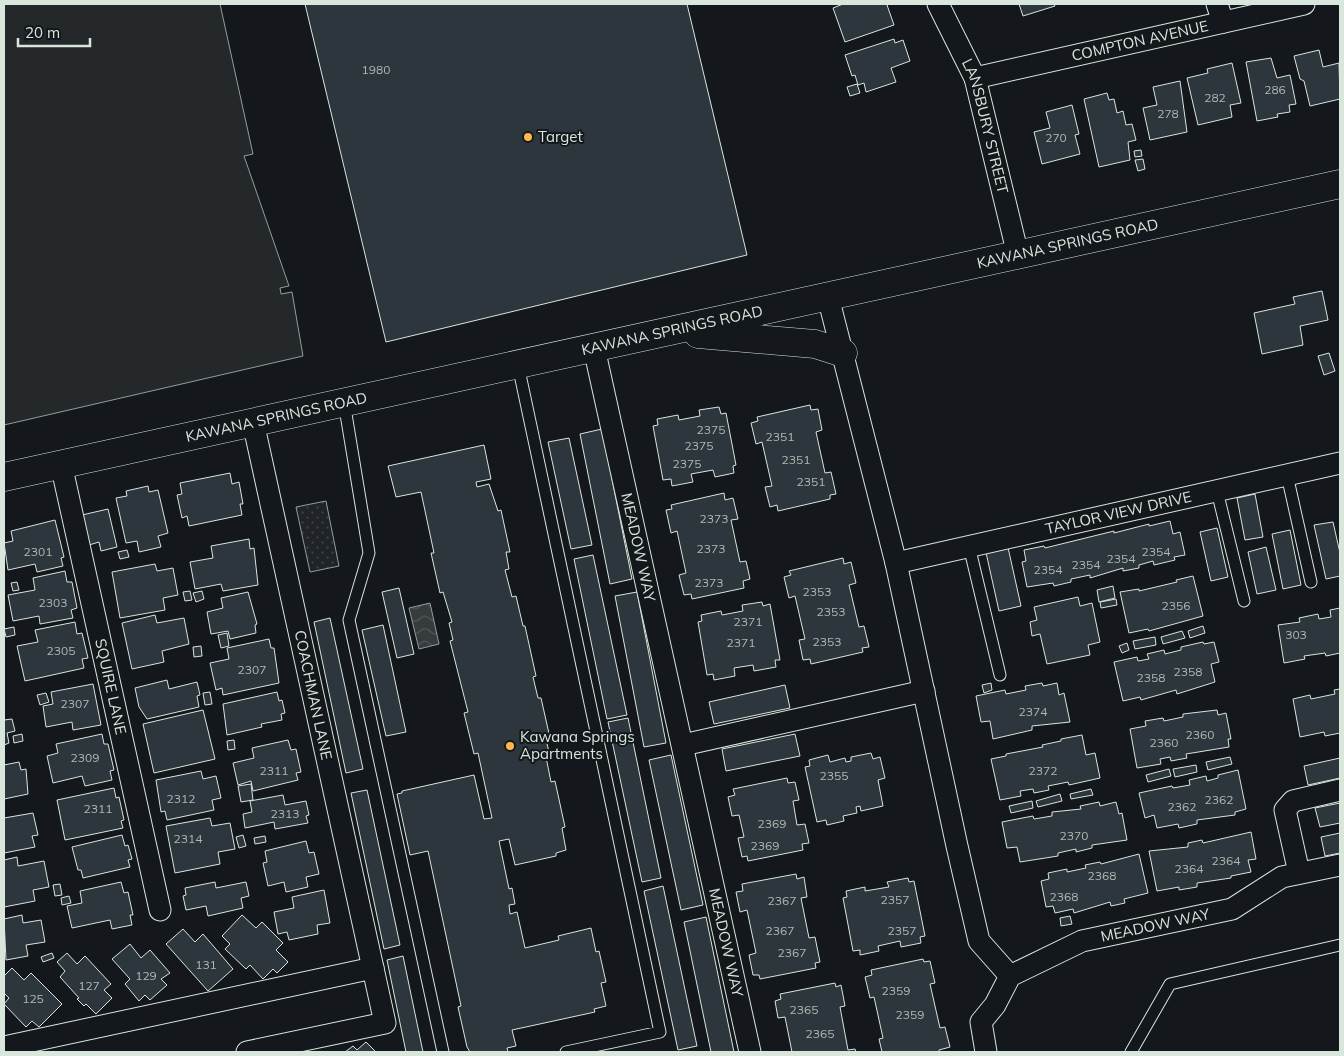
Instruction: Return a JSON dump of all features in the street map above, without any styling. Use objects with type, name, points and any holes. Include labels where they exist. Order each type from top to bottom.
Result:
[{"type":"street","name":"LANSBURY STREET","points":[[938,4],[975,78],[1018,255]]},
{"type":"street","name":"COMPTON AVENUE","points":[[975,78],[1220,13],[1304,4]]},
{"type":"street","name":"KAWANA SPRINGS ROAD","points":[[4,477],[1340,184]]},
{"type":"street","points":[[828,297],[896,562],[979,941],[1010,976],[995,1005],[982,1022],[986,1052]]},
{"type":"street","points":[[669,332],[815,344],[843,352]]},
{"type":"street","name":"MEADOW WAY","points":[[594,348],[750,1052]]},
{"type":"street","name":"COACHMAN LANE","points":[[247,1052],[385,1023],[253,422]]},
{"type":"street","name":"TAYLOR VIEW DRIVE","points":[[896,562],[1340,463]]},
{"type":"street","name":"SQUIRE LANE","points":[[61,464],[160,910]]},
{"type":"street","points":[[683,745],[924,691]]},
{"type":"street","points":[[1299,873],[1285,810],[1293,801],[1340,790]]},
{"type":"street","name":"MEADOW WAY","points":[[1010,976],[1082,941],[1232,909],[1282,876],[1340,865]]},
{"type":"street","points":[[4,1047],[372,968]]},
{"type":"lane","points":[[518,364],[660,1032],[566,1052]]},
{"type":"lane","points":[[344,402],[369,553],[349,620],[443,1052]]},
{"type":"lane","points":[[1287,475],[1311,582]]},
{"type":"lane","points":[[1217,491],[1244,601]]},
{"type":"lane","points":[[969,546],[1000,675]]},
{"type":"lane","points":[[1131,1052],[1170,984],[1340,945]]},
{"type":"shaded area","points":[[4,4],[220,4],[253,154],[244,156],[289,286],[280,288],[281,294],[292,292],[303,356],[4,425]]},
{"type":"shaded area","points":[[326,501],[339,566],[310,572],[296,507]]},
{"type":"water","points":[[430,603],[439,644],[419,649],[409,608]]},
{"type":"building","name":"Target","points":[[305,4],[687,4],[747,255],[386,342]]},
{"type":"building","points":[[843,4],[890,4],[887,5],[894,25],[845,42],[833,8]]},
{"type":"building","points":[[1019,4],[1054,4],[1055,6],[1023,16]]},
{"type":"building","points":[[894,39],[895,43],[903,40],[910,61],[891,68],[896,82],[866,92],[864,83],[858,85],[855,75],[852,76],[845,55]]},
{"type":"building","points":[[1319,50],[1323,67],[1339,63],[1340,99],[1310,106],[1304,81],[1300,79],[1294,56]]},
{"type":"building","points":[[1271,58],[1277,78],[1290,75],[1296,104],[1289,105],[1290,112],[1277,114],[1278,117],[1257,121],[1246,62]]},
{"type":"building","points":[[1232,63],[1241,103],[1230,105],[1232,117],[1198,125],[1187,78],[1208,73],[1207,69]]},
{"type":"building","points":[[1180,81],[1187,132],[1150,140],[1143,108],[1157,105],[1153,87]]},
{"type":"building","points":[[857,84],[860,93],[850,96],[847,87]]},
{"type":"building","points":[[1107,93],[1109,100],[1114,99],[1117,113],[1123,111],[1126,125],[1132,124],[1136,140],[1128,142],[1130,160],[1099,167],[1084,99]]},
{"type":"building","points":[[1072,105],[1079,134],[1075,135],[1080,154],[1042,164],[1034,132],[1050,128],[1046,112]]},
{"type":"building","points":[[1141,150],[1142,156],[1135,157],[1134,151]]},
{"type":"building","points":[[1143,159],[1145,169],[1138,171],[1135,160]]},
{"type":"building","points":[[1322,291],[1328,320],[1300,326],[1303,345],[1262,354],[1254,313],[1295,304],[1293,297]]},
{"type":"building","points":[[1329,353],[1335,371],[1324,375],[1318,356]]},
{"type":"building","points":[[810,405],[811,410],[818,409],[822,430],[816,432],[825,473],[831,472],[836,494],[830,495],[830,499],[778,511],[777,505],[770,507],[765,487],[772,486],[762,442],[756,444],[751,423],[758,421],[757,417]]},
{"type":"building","points":[[719,407],[721,414],[726,413],[736,465],[733,466],[734,473],[715,477],[713,470],[691,474],[693,482],[672,486],[671,479],[663,480],[653,426],[658,425],[657,419],[678,415],[679,420],[700,416],[699,410]]},
{"type":"building","points":[[602,429],[632,579],[610,584],[580,434]]},
{"type":"building","points":[[569,438],[592,545],[571,549],[548,442]]},
{"type":"building","name":"Kawana Springs Apartments","points":[[484,445],[491,479],[476,482],[477,487],[489,484],[498,511],[501,510],[510,552],[506,552],[509,569],[505,570],[512,597],[516,596],[523,626],[525,626],[536,676],[533,677],[538,698],[541,698],[550,738],[546,739],[550,757],[546,757],[551,782],[555,781],[565,827],[562,828],[566,850],[556,853],[556,856],[515,865],[509,839],[499,841],[509,889],[512,888],[515,904],[509,905],[510,914],[517,912],[525,948],[559,940],[558,936],[591,928],[596,952],[599,951],[606,982],[601,983],[606,1006],[594,1009],[595,1012],[512,1030],[516,1046],[507,1048],[508,1052],[470,1052],[467,1047],[458,1007],[461,1006],[428,851],[410,855],[397,794],[402,793],[402,791],[474,775],[484,819],[492,818],[478,753],[474,754],[464,713],[468,712],[450,641],[453,640],[449,623],[452,622],[443,592],[440,593],[421,492],[396,497],[388,466]]},
{"type":"building","points":[[230,473],[232,484],[239,482],[243,504],[240,504],[242,515],[189,526],[187,516],[182,518],[177,495],[182,494],[180,483]]},
{"type":"building","points":[[148,486],[149,492],[158,490],[168,533],[158,536],[161,547],[139,552],[137,541],[126,543],[116,498],[127,496],[126,491]]},
{"type":"building","points":[[724,493],[725,500],[733,498],[738,519],[731,520],[740,562],[746,561],[750,579],[743,581],[744,588],[692,599],[691,594],[684,595],[679,575],[686,573],[677,531],[671,533],[666,510],[672,509],[671,505]]},
{"type":"building","points":[[1255,494],[1263,537],[1245,540],[1237,498]]},
{"type":"building","points":[[108,509],[117,547],[101,551],[99,542],[89,545],[82,515]]},
{"type":"building","points":[[55,520],[64,557],[61,558],[63,566],[37,572],[35,564],[8,570],[4,543],[13,541],[11,531]]},
{"type":"building","points":[[1170,521],[1173,534],[1180,532],[1185,555],[1174,557],[1175,560],[1154,565],[1153,561],[1139,565],[1139,568],[1123,571],[1123,568],[1090,578],[1090,575],[1071,579],[1071,582],[1054,586],[1053,583],[1027,587],[1022,562],[1026,561],[1024,550],[1044,546],[1045,548],[1114,531],[1114,533]]},
{"type":"building","points":[[1333,522],[1340,553],[1340,576],[1326,579],[1314,525]]},
{"type":"building","points":[[1217,528],[1228,577],[1211,581],[1200,532]]},
{"type":"building","points":[[1290,530],[1301,585],[1283,589],[1272,534]]},
{"type":"building","points":[[249,539],[250,549],[254,548],[258,585],[223,591],[221,584],[195,589],[190,562],[213,558],[211,546]]},
{"type":"building","points":[[1007,543],[1021,606],[999,611],[985,548]]},
{"type":"building","points":[[1266,547],[1276,590],[1257,594],[1248,552]]},
{"type":"building","points":[[127,550],[129,557],[120,559],[118,552]]},
{"type":"building","points":[[593,555],[627,715],[607,719],[574,559]]},
{"type":"building","points":[[843,558],[844,564],[851,562],[856,583],[849,585],[859,627],[864,626],[869,647],[862,648],[863,652],[811,664],[810,659],[803,660],[799,640],[805,639],[795,596],[789,598],[784,577],[791,575],[789,571]]},
{"type":"building","points":[[155,564],[157,571],[173,568],[178,595],[163,598],[165,610],[120,618],[112,572]]},
{"type":"building","points":[[65,571],[67,582],[72,582],[77,608],[71,610],[73,618],[40,624],[39,616],[13,621],[8,595],[35,590],[33,578]]},
{"type":"building","points":[[1193,576],[1203,616],[1149,631],[1148,629],[1129,633],[1120,592],[1139,589],[1139,591]]},
{"type":"building","points":[[17,582],[19,590],[13,591],[11,583]]},
{"type":"building","points":[[1113,586],[1115,598],[1099,602],[1097,590]]},
{"type":"building","points":[[399,588],[414,654],[397,658],[382,592]]},
{"type":"building","points":[[190,591],[192,600],[185,601],[183,592]]},
{"type":"building","points":[[202,591],[204,599],[196,602],[193,593]]},
{"type":"building","points":[[248,592],[257,624],[255,625],[256,633],[230,639],[228,631],[211,634],[207,612],[223,608],[221,598]]},
{"type":"building","points":[[637,592],[666,743],[644,747],[615,596]]},
{"type":"building","points":[[1078,597],[1080,606],[1092,603],[1100,642],[1088,645],[1090,655],[1047,664],[1040,634],[1032,636],[1030,622],[1037,620],[1034,607]]},
{"type":"building","points":[[1116,599],[1117,605],[1101,608],[1100,602]]},
{"type":"building","points":[[762,602],[763,606],[770,604],[780,660],[775,660],[776,667],[754,671],[753,665],[734,668],[735,676],[714,680],[713,674],[707,675],[698,622],[702,621],[701,615],[721,611],[722,615],[743,611],[742,605]]},
{"type":"building","points":[[1340,608],[1340,653],[1326,656],[1325,653],[1304,656],[1305,659],[1284,663],[1278,625],[1300,622],[1299,618],[1318,614],[1319,619],[1331,617],[1330,610]]},
{"type":"building","points":[[155,615],[157,623],[184,618],[189,644],[162,651],[164,662],[132,669],[122,623]]},
{"type":"building","points":[[330,618],[363,769],[346,773],[314,622]]},
{"type":"building","points":[[75,622],[77,634],[82,633],[88,658],[82,659],[84,668],[25,681],[17,646],[38,642],[35,630]]},
{"type":"building","points":[[383,625],[406,732],[386,736],[362,630]]},
{"type":"building","points":[[1203,626],[1205,633],[1190,638],[1188,631]]},
{"type":"building","points":[[14,627],[15,635],[6,637],[4,629]]},
{"type":"building","points":[[1182,631],[1185,638],[1163,644],[1161,637]]},
{"type":"building","points":[[227,633],[229,646],[221,648],[218,635]]},
{"type":"building","points":[[1155,637],[1156,645],[1135,649],[1133,641]]},
{"type":"building","points":[[269,639],[271,648],[274,648],[279,683],[223,695],[222,688],[216,690],[210,663],[229,659],[227,648]]},
{"type":"building","points":[[1203,642],[1204,644],[1214,642],[1219,662],[1211,664],[1215,682],[1177,694],[1176,690],[1141,700],[1140,697],[1123,701],[1114,662],[1137,657],[1138,661],[1149,659],[1147,654],[1164,650],[1165,654],[1181,650],[1181,647]]},
{"type":"building","points":[[1127,643],[1129,650],[1122,653],[1119,646]]},
{"type":"building","points":[[201,646],[202,656],[194,657],[193,647]]},
{"type":"building","points":[[167,680],[169,689],[197,682],[200,695],[197,696],[199,707],[147,719],[139,707],[135,688]]},
{"type":"building","points":[[991,683],[992,690],[984,693],[982,685]]},
{"type":"building","points":[[1042,683],[1043,686],[1057,683],[1059,695],[1064,693],[1070,722],[1032,726],[1032,730],[993,739],[990,721],[981,722],[976,696],[1005,690],[1006,694],[1026,690],[1025,686]]},
{"type":"building","points":[[93,684],[101,725],[73,730],[72,722],[46,727],[43,706],[53,704],[51,692]]},
{"type":"building","points":[[785,685],[790,708],[714,724],[709,702]]},
{"type":"building","points":[[1340,689],[1340,733],[1325,736],[1324,732],[1300,737],[1293,699],[1310,695],[1311,699],[1335,694],[1334,690]]},
{"type":"building","points":[[210,692],[212,704],[205,705],[203,693]]},
{"type":"building","points":[[277,692],[279,701],[282,700],[285,713],[281,714],[282,720],[261,724],[262,727],[227,735],[223,704]]},
{"type":"building","points":[[46,693],[49,702],[40,705],[37,695]]},
{"type":"building","points":[[203,710],[215,759],[154,773],[143,724]]},
{"type":"building","points":[[1217,710],[1218,715],[1226,713],[1231,739],[1228,739],[1229,747],[1186,754],[1187,758],[1171,761],[1170,757],[1160,759],[1161,764],[1137,768],[1130,729],[1146,726],[1145,721],[1163,718],[1164,721],[1183,717],[1183,714]]},
{"type":"building","points":[[628,718],[661,878],[642,882],[608,722]]},
{"type":"building","points":[[12,719],[15,731],[7,733],[9,743],[4,745],[4,720]]},
{"type":"building","points":[[22,734],[23,741],[14,743],[13,736]]},
{"type":"building","points":[[102,734],[104,744],[108,744],[114,770],[110,771],[112,780],[85,786],[82,776],[53,783],[47,756],[58,753],[56,744]]},
{"type":"building","points":[[795,734],[800,756],[726,771],[722,749]]},
{"type":"building","points":[[1082,735],[1086,755],[1095,753],[1100,778],[1069,785],[1068,782],[1048,786],[1049,790],[1034,793],[1033,789],[1020,791],[1021,796],[1000,800],[991,759],[1043,747],[1042,745],[1061,741],[1061,739]]},
{"type":"building","points":[[234,740],[235,749],[228,750],[227,741]]},
{"type":"building","points":[[288,740],[291,750],[296,749],[301,772],[296,773],[298,780],[253,791],[251,781],[238,785],[233,763],[254,758],[252,748]]},
{"type":"building","points":[[871,753],[873,759],[880,757],[885,778],[878,780],[883,806],[861,811],[860,806],[856,807],[857,813],[843,816],[844,821],[827,825],[826,820],[817,822],[805,767],[810,766],[809,760],[828,755],[830,762],[845,758],[846,762],[851,761],[851,757]]},
{"type":"building","points":[[671,755],[703,905],[681,910],[649,760]]},
{"type":"building","points":[[1230,757],[1232,764],[1208,770],[1206,762]]},
{"type":"building","points":[[1340,758],[1340,778],[1308,785],[1304,766]]},
{"type":"building","points":[[19,762],[21,770],[26,769],[28,794],[4,799],[4,765]]},
{"type":"building","points":[[1196,765],[1197,772],[1175,777],[1173,769]]},
{"type":"building","points":[[1169,769],[1171,776],[1148,782],[1146,775]]},
{"type":"building","points":[[1238,770],[1246,809],[1235,812],[1235,815],[1197,820],[1197,824],[1179,828],[1178,824],[1157,828],[1154,815],[1145,818],[1139,793],[1172,786],[1173,788],[1190,785],[1189,780],[1206,776],[1207,781],[1218,778],[1218,775]]},
{"type":"building","points":[[201,771],[203,779],[216,776],[221,798],[212,800],[214,810],[167,820],[165,811],[161,812],[156,780]]},
{"type":"building","points":[[787,778],[788,783],[795,782],[799,800],[793,801],[797,825],[805,824],[809,843],[802,844],[803,850],[748,861],[747,856],[742,857],[738,838],[744,837],[739,815],[732,816],[728,797],[735,795],[733,789]]},
{"type":"building","points":[[251,784],[253,800],[241,802],[238,786]]},
{"type":"building","points":[[114,788],[116,798],[119,797],[124,820],[121,821],[123,828],[65,840],[57,800]]},
{"type":"building","points":[[1091,789],[1093,795],[1071,799],[1070,794]]},
{"type":"building","points":[[367,790],[400,945],[384,949],[351,793]]},
{"type":"building","points":[[1060,794],[1062,801],[1038,807],[1036,801]]},
{"type":"building","points":[[283,795],[285,805],[306,801],[309,815],[306,816],[308,823],[275,829],[274,822],[245,828],[243,814],[252,812],[250,801]]},
{"type":"building","points":[[1032,801],[1033,808],[1011,813],[1009,806]]},
{"type":"building","points":[[1099,802],[1100,806],[1116,802],[1119,814],[1122,813],[1127,840],[1092,845],[1092,848],[1076,852],[1076,849],[1058,853],[1058,856],[1020,862],[1017,847],[1007,848],[1002,822],[1033,816],[1034,819],[1052,816],[1052,812],[1081,809],[1080,806]]},
{"type":"building","points":[[1340,803],[1340,823],[1320,827],[1315,808]]},
{"type":"building","points":[[33,813],[38,835],[32,836],[35,847],[4,853],[4,818]]},
{"type":"building","points":[[210,818],[212,826],[230,823],[235,849],[218,852],[220,864],[175,873],[166,826]]},
{"type":"building","points":[[1251,832],[1256,859],[1248,860],[1251,872],[1231,876],[1231,878],[1197,883],[1197,887],[1179,890],[1179,887],[1157,891],[1149,851],[1188,847],[1188,843],[1202,840],[1203,843]]},
{"type":"building","points":[[1340,833],[1340,853],[1325,856],[1321,837]]},
{"type":"building","points":[[122,835],[125,846],[128,845],[132,859],[128,860],[130,867],[83,878],[81,870],[78,870],[72,847]]},
{"type":"building","points":[[243,835],[246,846],[239,848],[236,837]]},
{"type":"building","points":[[265,836],[266,842],[255,844],[254,838]]},
{"type":"building","points":[[306,841],[309,853],[314,852],[319,874],[306,877],[308,887],[286,892],[284,882],[268,886],[263,863],[267,862],[265,851]]},
{"type":"building","points":[[1139,854],[1148,893],[1124,899],[1125,903],[1111,906],[1110,902],[1074,913],[1073,909],[1055,913],[1053,906],[1046,907],[1041,881],[1049,879],[1048,873],[1067,869],[1067,872],[1086,868],[1085,865],[1100,862],[1101,864]]},
{"type":"building","points":[[17,857],[18,866],[44,861],[49,887],[33,890],[35,901],[4,907],[4,860]]},
{"type":"building","points":[[796,874],[797,879],[804,877],[807,897],[801,898],[809,938],[815,937],[820,962],[815,963],[816,968],[760,979],[759,975],[753,975],[749,955],[756,953],[747,910],[740,912],[736,892],[743,891],[742,884]]},
{"type":"building","points":[[908,878],[909,882],[914,881],[925,936],[920,937],[921,943],[901,947],[900,941],[878,946],[879,951],[860,955],[860,950],[853,951],[843,898],[847,897],[846,891],[865,887],[865,891],[889,887],[887,882]]},
{"type":"building","points":[[121,882],[124,893],[128,892],[133,915],[130,915],[132,925],[112,929],[110,920],[72,928],[67,906],[82,903],[80,891]]},
{"type":"building","points":[[215,882],[216,888],[246,882],[249,896],[241,898],[243,908],[208,916],[206,906],[186,910],[183,896],[186,895],[185,888]]},
{"type":"building","points":[[60,884],[62,895],[55,896],[53,885]]},
{"type":"building","points":[[663,886],[697,1046],[678,1050],[644,891]]},
{"type":"building","points":[[324,890],[330,923],[317,925],[318,934],[289,940],[287,932],[278,934],[274,912],[294,908],[292,897]]},
{"type":"building","points":[[69,896],[71,903],[62,905],[61,898]]},
{"type":"building","points":[[22,915],[23,923],[41,920],[45,942],[26,945],[28,956],[6,960],[4,919]]},
{"type":"building","points":[[242,915],[256,928],[262,922],[283,943],[276,950],[288,962],[277,973],[273,969],[263,979],[250,965],[246,969],[225,949],[230,944],[222,936]]},
{"type":"building","points":[[1070,916],[1072,924],[1061,926],[1060,918]]},
{"type":"building","points":[[706,917],[734,1052],[711,1052],[684,922]]},
{"type":"building","points":[[183,929],[195,942],[203,934],[233,969],[208,991],[166,944]]},
{"type":"building","points":[[130,944],[141,958],[150,950],[170,973],[161,979],[167,985],[150,1000],[145,995],[139,1001],[125,984],[130,979],[112,959]]},
{"type":"building","points":[[52,953],[54,958],[43,962],[41,957]]},
{"type":"building","points":[[67,953],[77,964],[85,956],[111,984],[104,990],[112,998],[96,1014],[86,1004],[84,1006],[77,999],[79,998],[60,977],[65,971],[57,962]]},
{"type":"building","points":[[403,956],[423,1052],[406,1052],[387,960]]},
{"type":"building","points":[[923,959],[924,962],[930,961],[935,983],[930,984],[940,1028],[945,1027],[950,1047],[939,1050],[939,1052],[882,1052],[879,1039],[883,1038],[874,997],[870,998],[865,977],[872,975],[871,970]]},
{"type":"building","points":[[12,968],[24,980],[31,973],[62,1004],[39,1027],[32,1021],[26,1027],[4,1004],[9,998],[4,993],[4,976]]},
{"type":"building","points":[[835,983],[836,987],[841,985],[845,1006],[840,1007],[848,1050],[855,1049],[856,1052],[792,1052],[785,1017],[778,1018],[775,1001],[781,999],[780,994]]},
{"type":"building","points":[[366,1042],[376,1052],[345,1052],[353,1046],[357,1050]]},
{"type":"place","name":"Target","points":[[528,137]]},
{"type":"place","name":"Kawana Springs Apartments","points":[[510,746]]}]
